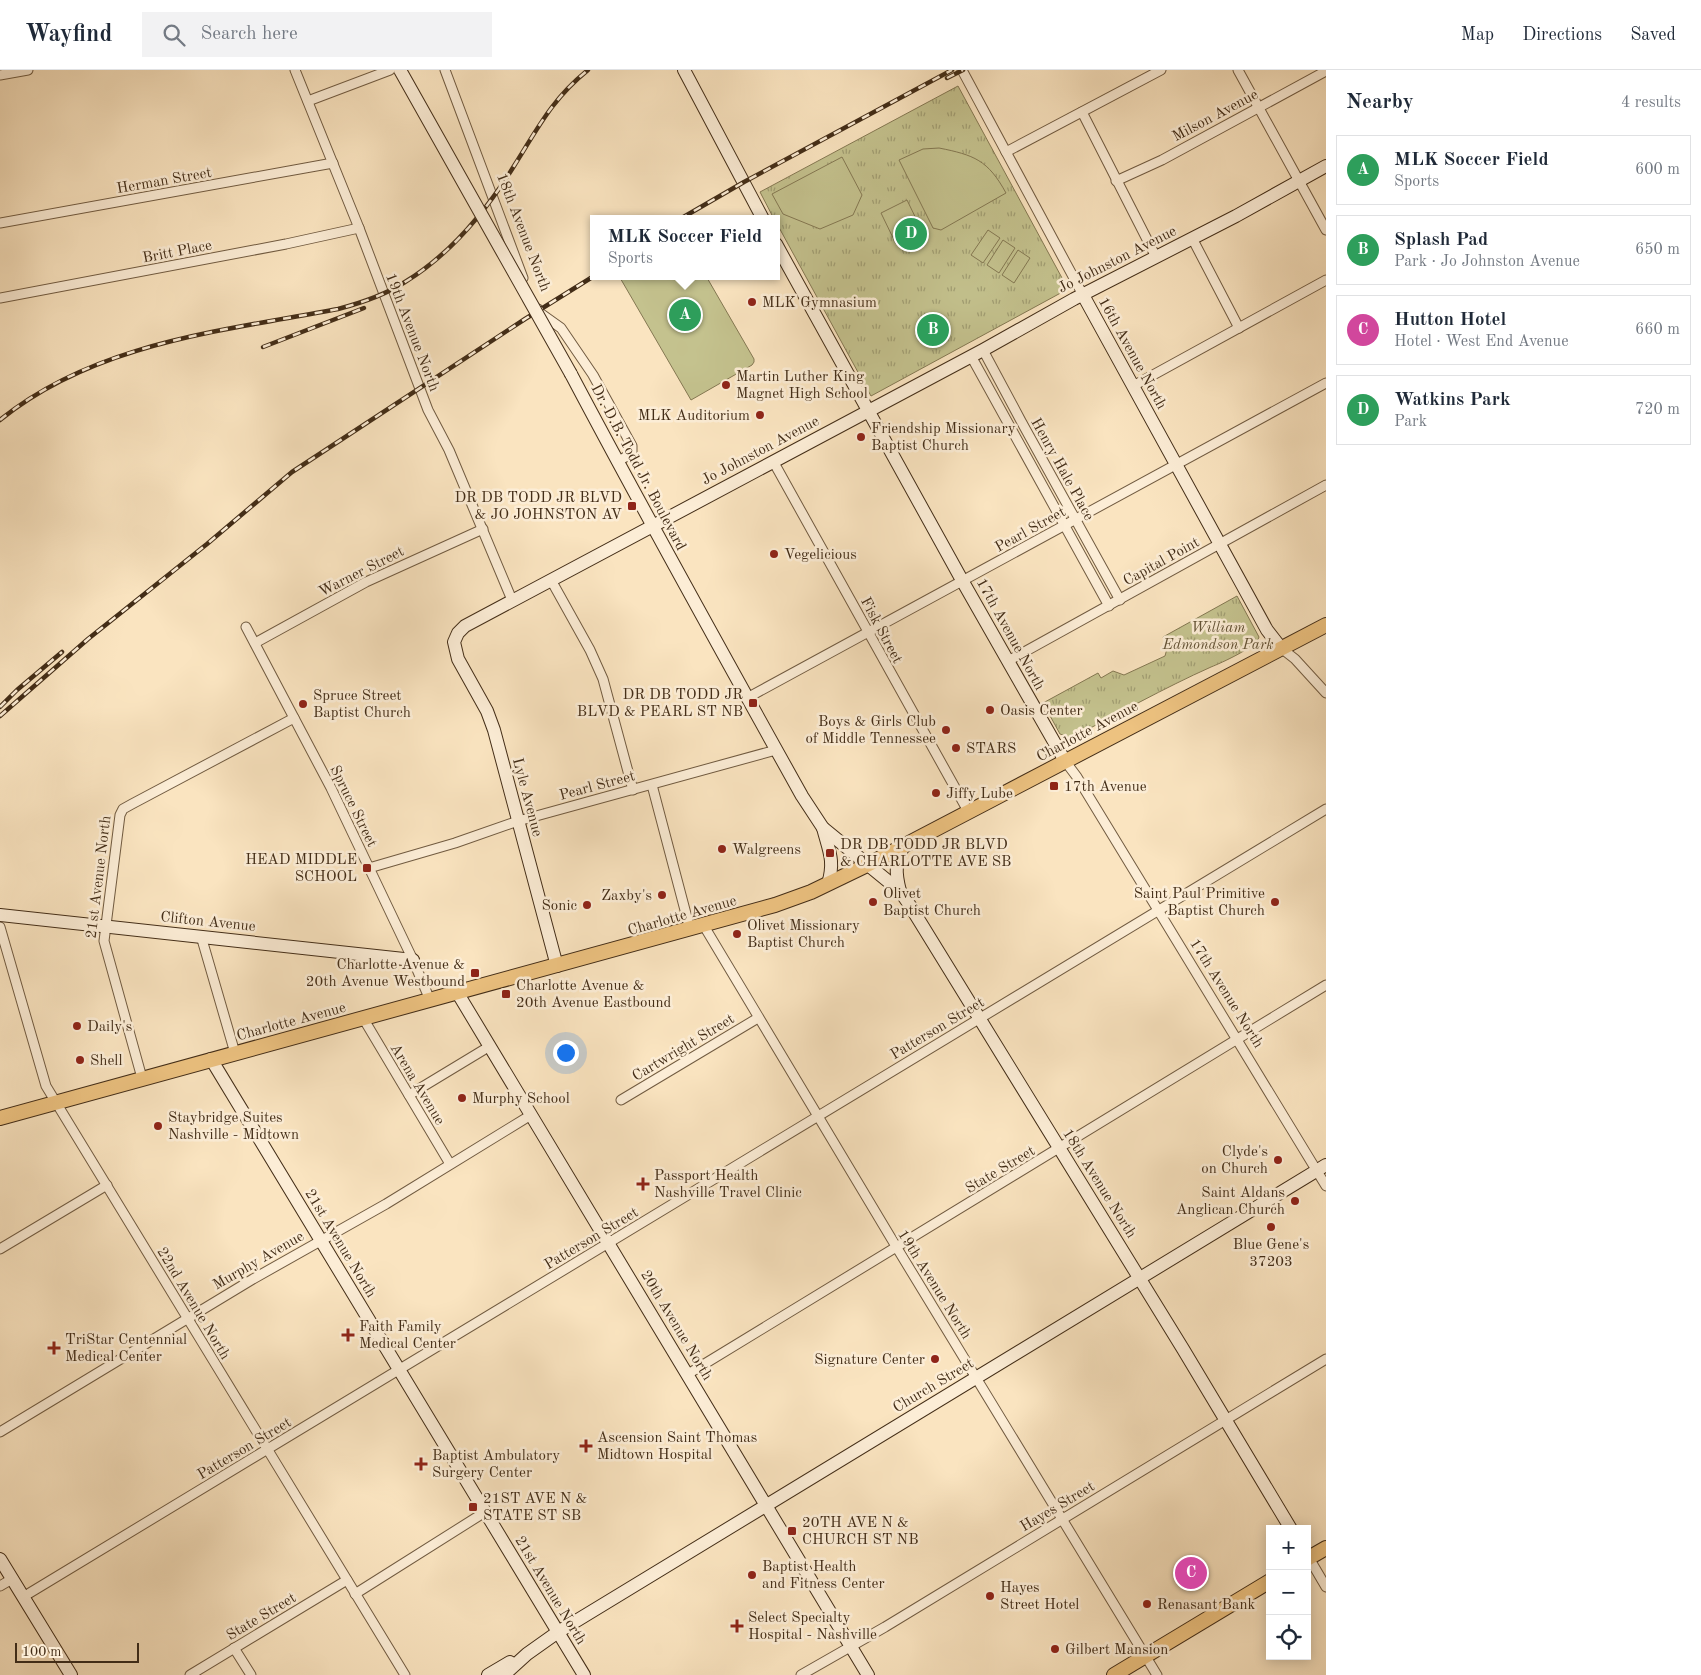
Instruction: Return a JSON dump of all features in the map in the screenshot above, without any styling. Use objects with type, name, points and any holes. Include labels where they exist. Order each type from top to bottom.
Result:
[{"type":"main road","name":"Dr. D.B. Todd Jr. Boulevard","points":[[400,70],[571,374],[651,526],[802,796],[823,828],[867,865]]},
{"type":"main road","points":[[684,70],[761,215]]},
{"type":"main road","name":"Jo Johnston Avenue","points":[[454,642],[458,633],[465,626],[512,600],[1326,166]]},
{"type":"main road","name":"17th Avenue North","points":[[780,251],[963,582],[1065,761]]},
{"type":"main road","name":"16th Avenue North","points":[[1083,295],[1219,544],[1267,630],[1280,648]]},
{"type":"main road","name":"Charlotte Avenue","points":[[0,1118],[210,1059],[697,928],[775,905],[828,884],[867,865],[1326,625]]},
{"type":"main road","name":"Lyle Avenue","points":[[454,642],[458,659],[487,711],[556,966]]},
{"type":"main road","points":[[823,828],[832,860],[832,871],[828,884]]},
{"type":"main road","points":[[900,891],[896,876],[898,855],[905,844]]},
{"type":"main road","name":"18th Avenue North","points":[[867,865],[900,891],[939,952],[1140,1278],[1289,1525]]},
{"type":"main road","name":"Clifton Avenue","points":[[0,915],[106,925],[413,960]]},
{"type":"main road","name":"20th Avenue North","points":[[457,992],[868,1675]]},
{"type":"main road","name":"21st Avenue North","points":[[210,1059],[584,1675]]},
{"type":"main road","name":"Church Street","points":[[542,1642],[1321,1168]]},
{"type":"main road","points":[[1311,1556],[1326,1548]]},
{"type":"main road","points":[[2,1566],[71,1675]]},
{"type":"main road","points":[[1114,1675],[1266,1584]]},
{"type":"main road","points":[[488,1675],[542,1642]]},
{"type":"main road","points":[[504,1675],[542,1642]]},
{"type":"street","points":[[0,75],[28,70]]},
{"type":"street","name":"19th Avenue North","points":[[295,70],[359,228],[428,410],[449,450],[512,600]]},
{"type":"street","points":[[308,101],[390,70]]},
{"type":"street","name":"18th Avenue North","points":[[445,70],[513,256],[532,300],[540,313],[561,328],[593,375],[632,446],[632,453],[617,462]]},
{"type":"street","name":"16th Avenue North","points":[[962,70],[1083,295]]},
{"type":"street","points":[[1006,152],[1161,70]]},
{"type":"street","points":[[1238,70],[1326,230]]},
{"type":"street","name":"Milson Avenue","points":[[1116,181],[1162,160],[1326,71]]},
{"type":"street","points":[[1082,112],[1156,257]]},
{"type":"street","name":"Herman Street","points":[[0,223],[332,163]]},
{"type":"street","name":"Britt Place","points":[[0,298],[286,244],[359,228]]},
{"type":"street","points":[[1192,238],[1239,328]]},
{"type":"street","points":[[1133,386],[1326,280]]},
{"type":"street","name":"Henry Hale Place","points":[[983,350],[1120,600]]},
{"type":"street","name":"Henry Hale Place","points":[[971,356],[1109,606]]},
{"type":"street","name":"Pearl Street","points":[[747,698],[1326,383]]},
{"type":"street","name":"Fisk Street","points":[[772,461],[968,811]]},
{"type":"street","name":"Capital Point","points":[[1008,661],[1326,485]]},
{"type":"street","name":"Warner Street","points":[[255,643],[366,582],[482,529]]},
{"type":"street","points":[[551,580],[590,650],[601,674],[633,790]]},
{"type":"street","name":"Spruce Street","points":[[246,627],[331,788],[413,960],[430,1000]]},
{"type":"street","points":[[1280,648],[1294,659],[1326,693]]},
{"type":"street","name":"21st Avenue North","points":[[142,1078],[105,944],[120,815],[123,809],[294,718]]},
{"type":"street","name":"Pearl Street","points":[[369,868],[455,843],[518,820],[776,750]]},
{"type":"street","name":"17th Avenue North","points":[[1065,761],[1237,1040],[1321,1168],[1326,1186]]},
{"type":"street","name":"19th Avenue North","points":[[652,785],[697,928],[758,1018],[819,1116],[897,1248],[1158,1675]]},
{"type":"street","name":"Patterson Street","points":[[23,1597],[1326,809]]},
{"type":"street","name":"22nd Avenue North","points":[[0,928],[46,1086],[186,1319],[405,1675]]},
{"type":"street","points":[[201,936],[234,1053]]},
{"type":"street","name":"State Street","points":[[688,1374],[1326,985]]},
{"type":"street","name":"Arena Avenue","points":[[363,1018],[450,1164]]},
{"type":"street","name":"Cartwright Street","points":[[621,1100],[758,1018]]},
{"type":"street","points":[[409,1095],[490,1046]]},
{"type":"street","name":"Murphy Avenue","points":[[0,1432],[186,1319],[320,1240],[386,1204],[532,1115]]},
{"type":"street","points":[[0,1249],[107,1185]]},
{"type":"street","name":"Hayes Street","points":[[801,1675],[851,1647],[1326,1359]]},
{"type":"street","points":[[355,1594],[485,1512]]},
{"type":"street","points":[[1311,1563],[1326,1587]]},
{"type":"street","points":[[0,1586],[12,1579]]},
{"type":"street","name":"State Street","points":[[190,1675],[347,1580]]},
{"type":"street","points":[[234,1648],[251,1675]]},
{"type":"green space","points":[[958,86],[1068,289],[871,396],[780,229],[780,215],[772,215],[760,192]]},
{"type":"green space","points":[[939,148],[962,153],[979,161],[993,173],[1006,193],[941,230],[933,228],[899,160],[923,149]]},
{"type":"green space","points":[[842,157],[862,195],[853,215],[820,229],[783,214],[772,194]]},
{"type":"green space","points":[[907,200],[922,231],[896,244],[881,213]]},
{"type":"green space","points":[[988,230],[1000,238],[983,263],[971,255]]},
{"type":"green space","points":[[1003,240],[1015,248],[999,273],[987,265]]},
{"type":"green space","points":[[1018,250],[1030,258],[1014,283],[1002,275]]},
{"type":"green space","points":[[621,280],[708,280],[754,362],[752,365],[691,400]]},
{"type":"green space","name":"William Edmondson Park","points":[[1237,596],[1259,637],[1246,650],[1071,738],[1060,734],[1043,703],[1098,673],[1101,678],[1113,671],[1124,675],[1165,656],[1168,645],[1163,637]]},
{"type":"railway","points":[[0,420],[37,394],[76,373],[118,357],[205,333],[338,309],[373,298],[397,287],[438,258],[466,230],[492,199],[555,103],[588,70]]},
{"type":"railway","points":[[687,215],[744,182],[952,70]]},
{"type":"railway","points":[[947,78],[963,70]]},
{"type":"railway","points":[[0,716],[88,639],[207,544],[292,472],[590,278]]},
{"type":"railway","points":[[263,347],[364,308]]},
{"type":"railway","points":[[0,707],[62,652]]},
{"type":"place","name":"Watkins Park","points":[[911,234]]},
{"type":"place","name":"MLK Gymnasium","points":[[752,302]]},
{"type":"place","name":"MLK Soccer Field","points":[[685,315]]},
{"type":"place","name":"Splash Pad","points":[[933,330]]},
{"type":"place","name":"Martin Luther King Magnet High School","points":[[726,385]]},
{"type":"place","name":"MLK Auditorium","points":[[760,415]]},
{"type":"place","name":"Friendship Missionary Baptist Church","points":[[861,437]]},
{"type":"place","name":"DR DB TODD JR BLVD & JO JOHNSTON AV","points":[[632,506]]},
{"type":"place","name":"Vegelicious","points":[[774,554]]},
{"type":"place","name":"DR DB TODD JR BLVD & PEARL ST NB","points":[[753,703]]},
{"type":"place","name":"Spruce Street Baptist Church","points":[[303,704]]},
{"type":"place","name":"Oasis Center","points":[[990,710]]},
{"type":"place","name":"Boys & Girls Club of Middle Tennessee","points":[[946,730]]},
{"type":"place","name":"STARS","points":[[956,748]]},
{"type":"place","name":"17th Avenue","points":[[1054,786]]},
{"type":"place","name":"Jiffy Lube","points":[[936,793]]},
{"type":"place","name":"Walgreens","points":[[722,849]]},
{"type":"place","name":"DR DB TODD JR BLVD & CHARLOTTE AVE SB","points":[[830,853]]},
{"type":"place","name":"HEAD MIDDLE SCHOOL","points":[[367,868]]},
{"type":"place","name":"Zaxby's","points":[[662,895]]},
{"type":"place","name":"Olivet Baptist Church","points":[[873,902]]},
{"type":"place","name":"Saint Paul Primitive Baptist Church","points":[[1275,902]]},
{"type":"place","name":"Sonic","points":[[587,905]]},
{"type":"place","name":"Olivet Missionary Baptist Church","points":[[737,934]]},
{"type":"place","name":"Charlotte Avenue & 20th Avenue Westbound","points":[[475,973]]},
{"type":"place","name":"Charlotte Avenue & 20th Avenue Eastbound","points":[[506,994]]},
{"type":"place","name":"Daily's","points":[[77,1026]]},
{"type":"place","name":"Shell","points":[[80,1060]]},
{"type":"place","name":"Murphy School","points":[[462,1098]]},
{"type":"place","name":"Staybridge Suites Nashville - Midtown","points":[[158,1126]]},
{"type":"place","name":"Clyde's on Church","points":[[1278,1160]]},
{"type":"place","name":"Passport Health Nashville Travel Clinic","points":[[643,1184]]},
{"type":"place","name":"Saint Aldans Anglican Church","points":[[1295,1201]]},
{"type":"place","name":"Blue Gene's 37203","points":[[1271,1227]]},
{"type":"place","name":"Faith Family Medical Center","points":[[348,1335]]},
{"type":"place","name":"TriStar Centennial Medical Center","points":[[54,1348]]},
{"type":"place","name":"Signature Center","points":[[935,1359]]},
{"type":"place","name":"Ascension Saint Thomas Midtown Hospital","points":[[586,1446]]},
{"type":"place","name":"Baptist Ambulatory Surgery Center","points":[[421,1464]]},
{"type":"place","name":"21ST AVE N & STATE ST SB","points":[[473,1507]]},
{"type":"place","name":"20TH AVE N & CHURCH ST NB","points":[[792,1531]]},
{"type":"place","name":"Hutton Hotel","points":[[1191,1573]]},
{"type":"place","name":"Baptist Health and Fitness Center","points":[[752,1575]]},
{"type":"place","name":"Hayes Street Hotel","points":[[990,1596]]},
{"type":"place","name":"Renasant Bank","points":[[1147,1604]]},
{"type":"place","name":"Select Specialty Hospital - Nashville","points":[[737,1626]]},
{"type":"place","name":"Gilbert Mansion","points":[[1055,1649]]}]
